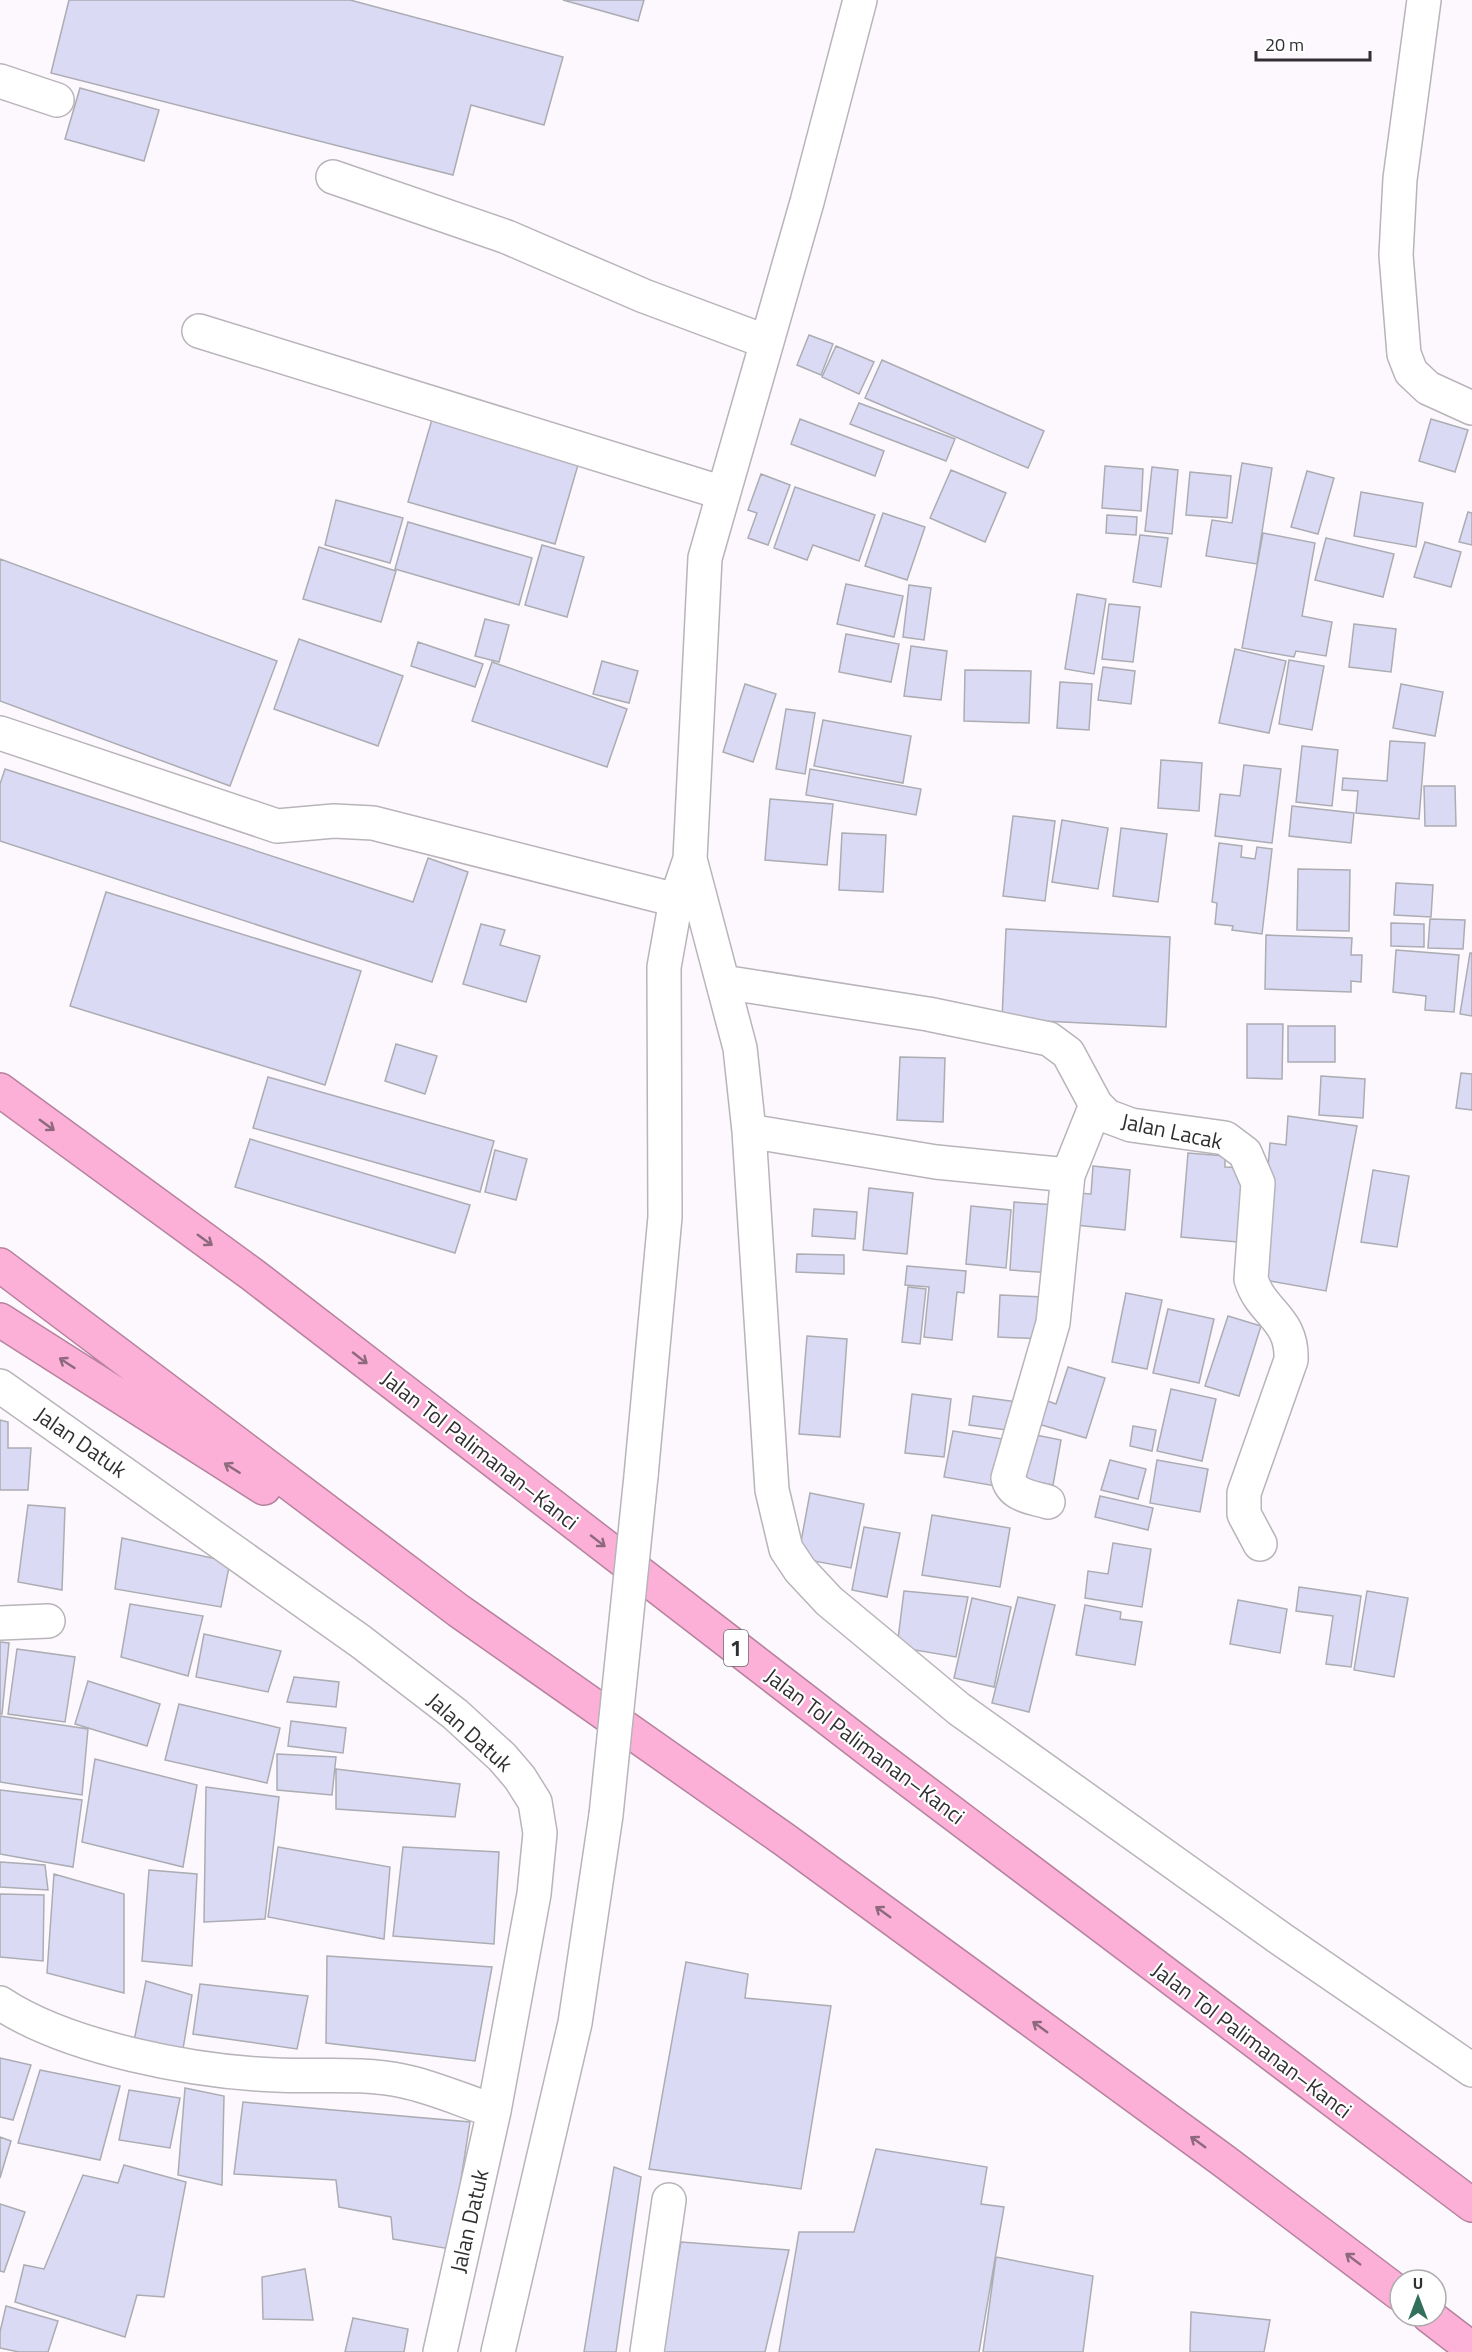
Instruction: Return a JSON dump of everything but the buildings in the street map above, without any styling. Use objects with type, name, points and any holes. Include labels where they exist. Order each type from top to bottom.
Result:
[{"type":"highway","name":"Jalan Tol Palimanan–Kanci","points":[[0,1090],[253,1275],[868,1750],[1472,2205]]},
{"type":"highway","points":[[0,1265],[459,1611],[795,1847],[1224,2161],[1388,2285]]},
{"type":"highway","points":[[0,1320],[459,1611]]},
{"type":"highway","points":[[1445,2328],[1472,2349]]},
{"type":"street","points":[[498,2352],[575,2023],[606,1815],[665,1217],[664,967],[676,900],[690,859],[705,558],[860,0]]},
{"type":"street","points":[[1424,0],[1400,179],[1396,255],[1404,354],[1411,372],[1428,387],[1472,408]]},
{"type":"street","points":[[0,81],[57,100]]},
{"type":"street","points":[[333,177],[507,237],[644,296],[766,342]]},
{"type":"street","points":[[199,331],[723,493]]},
{"type":"street","points":[[0,733],[277,826],[334,821],[373,823],[676,900]]},
{"type":"street","points":[[690,859],[740,1048],[749,1131],[771,1490],[786,1549],[800,1570],[829,1601],[959,1709],[1281,1939],[1472,2070]]},
{"type":"street","name":"Jalan Lacak","points":[[723,982],[928,1014],[1049,1039],[1068,1053],[1096,1105],[1107,1116],[1131,1125],[1225,1138],[1245,1153],[1258,1183],[1251,1279],[1255,1292],[1289,1334],[1292,1347],[1291,1360],[1244,1493],[1244,1514],[1260,1544]]},
{"type":"street","points":[[1048,1502],[1016,1492],[1010,1486],[1008,1478],[1053,1323],[1068,1175],[1096,1105]]},
{"type":"street","points":[[749,1131],[936,1162],[1068,1175]]},
{"type":"street","name":"Jalan Datuk","points":[[0,1386],[360,1641],[455,1714],[520,1778],[535,1802],[540,1833],[534,1894],[494,2112],[440,2352]]},
{"type":"street","points":[[0,1623],[48,1621]]},
{"type":"street","points":[[0,2003],[18,2015],[66,2034],[169,2061],[273,2075],[371,2076],[404,2081],[494,2112]]},
{"type":"street","points":[[647,2352],[669,2200]]}]
